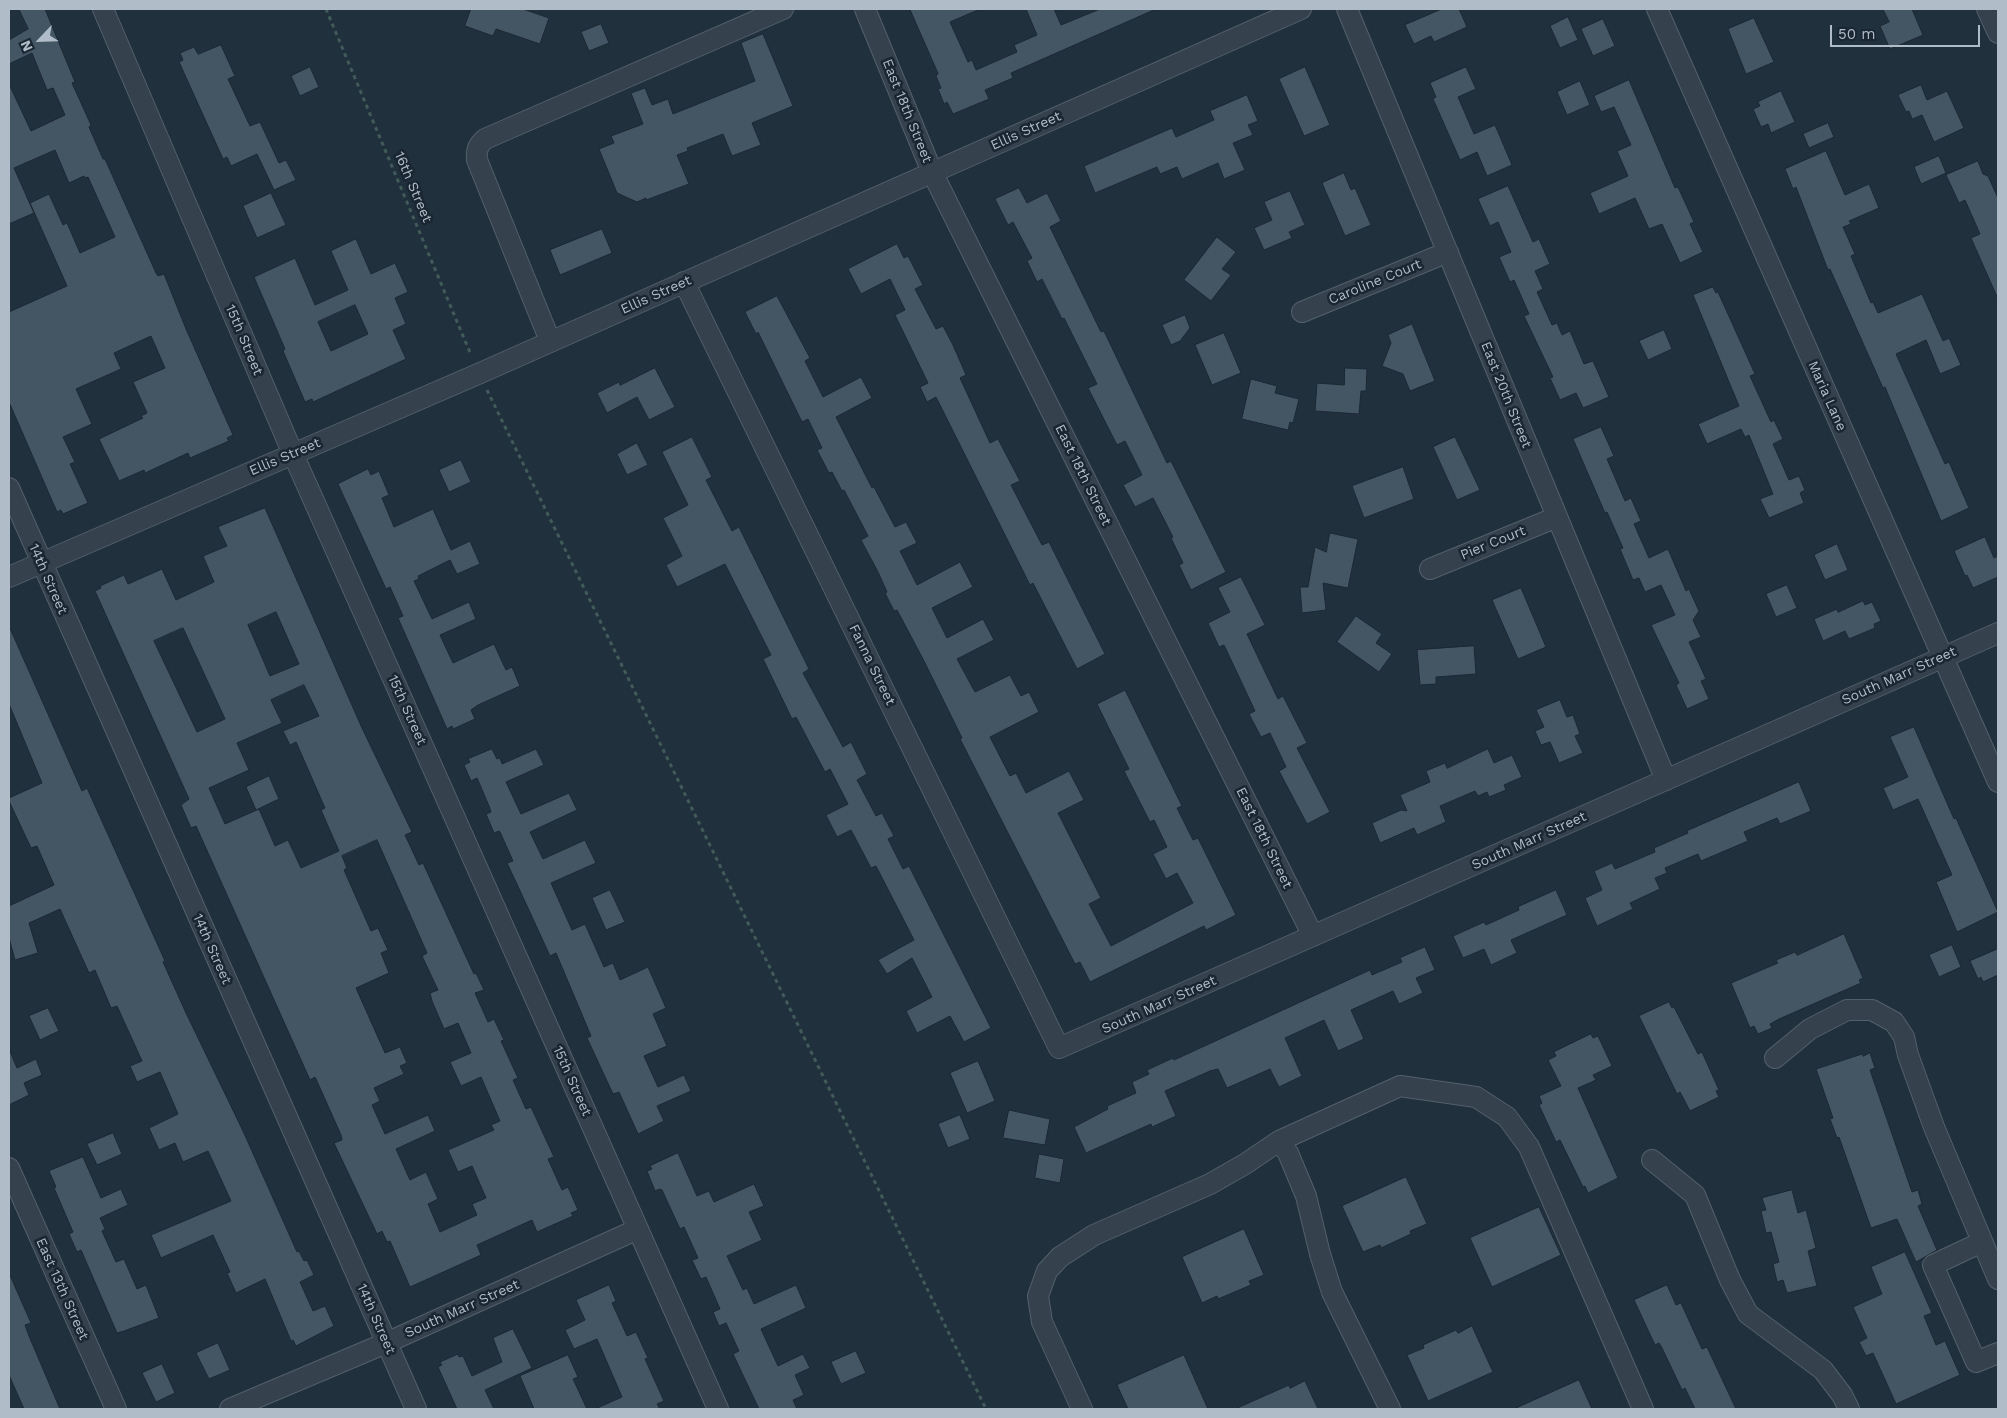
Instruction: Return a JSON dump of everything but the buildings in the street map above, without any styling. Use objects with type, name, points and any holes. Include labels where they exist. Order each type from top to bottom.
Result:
[{"type":"street","name":"15th Street","points":[[103,9],[293,454],[718,1409]]},
{"type":"street","points":[[550,342],[477,160],[476,152],[480,144],[485,139],[783,9]]},
{"type":"street","name":"East 18th Street","points":[[865,9],[932,172],[1313,936]]},
{"type":"street","name":"Ellis Street","points":[[9,577],[478,374],[1301,9]]},
{"type":"street","name":"East 20th Street","points":[[1347,9],[1666,780]]},
{"type":"street","name":"Maria Lane","points":[[1657,9],[1998,782]]},
{"type":"street","points":[[1987,9],[1998,33]]},
{"type":"street","name":"Caroline Court","points":[[1302,312],[1448,252]]},
{"type":"street","name":"Fanna Street","points":[[684,282],[1060,1048]]},
{"type":"street","name":"14th Street","points":[[9,488],[416,1409]]},
{"type":"street","name":"Pier Court","points":[[1430,569],[1557,517]]},
{"type":"street","name":"South Marr Street","points":[[1060,1048],[1998,633]]},
{"type":"street","points":[[1775,1058],[1810,1028],[1847,1010],[1872,1010],[1884,1014],[1894,1022],[1904,1037],[1908,1055],[1934,1127],[1998,1279]]},
{"type":"street","points":[[1082,1409],[1042,1322],[1038,1309],[1039,1289],[1051,1266],[1071,1249],[1094,1235],[1210,1184],[1245,1164],[1279,1141],[1400,1086],[1476,1097],[1507,1117],[1528,1147],[1550,1191],[1643,1409]]},
{"type":"street","points":[[1279,1141],[1288,1154],[1306,1196],[1320,1254],[1332,1292],[1390,1409]]},
{"type":"street","points":[[1652,1160],[1695,1195],[1730,1280],[1748,1314],[1823,1370],[1849,1409]]},
{"type":"street","name":"East 13th Street","points":[[9,1168],[116,1409]]},
{"type":"street","name":"South Marr Street","points":[[230,1409],[386,1343],[638,1229]]},
{"type":"street","points":[[1982,1242],[1933,1264],[1976,1362],[1998,1352]]},
{"type":"path","name":"16th Street","points":[[326,9],[478,374],[986,1409]]}]
